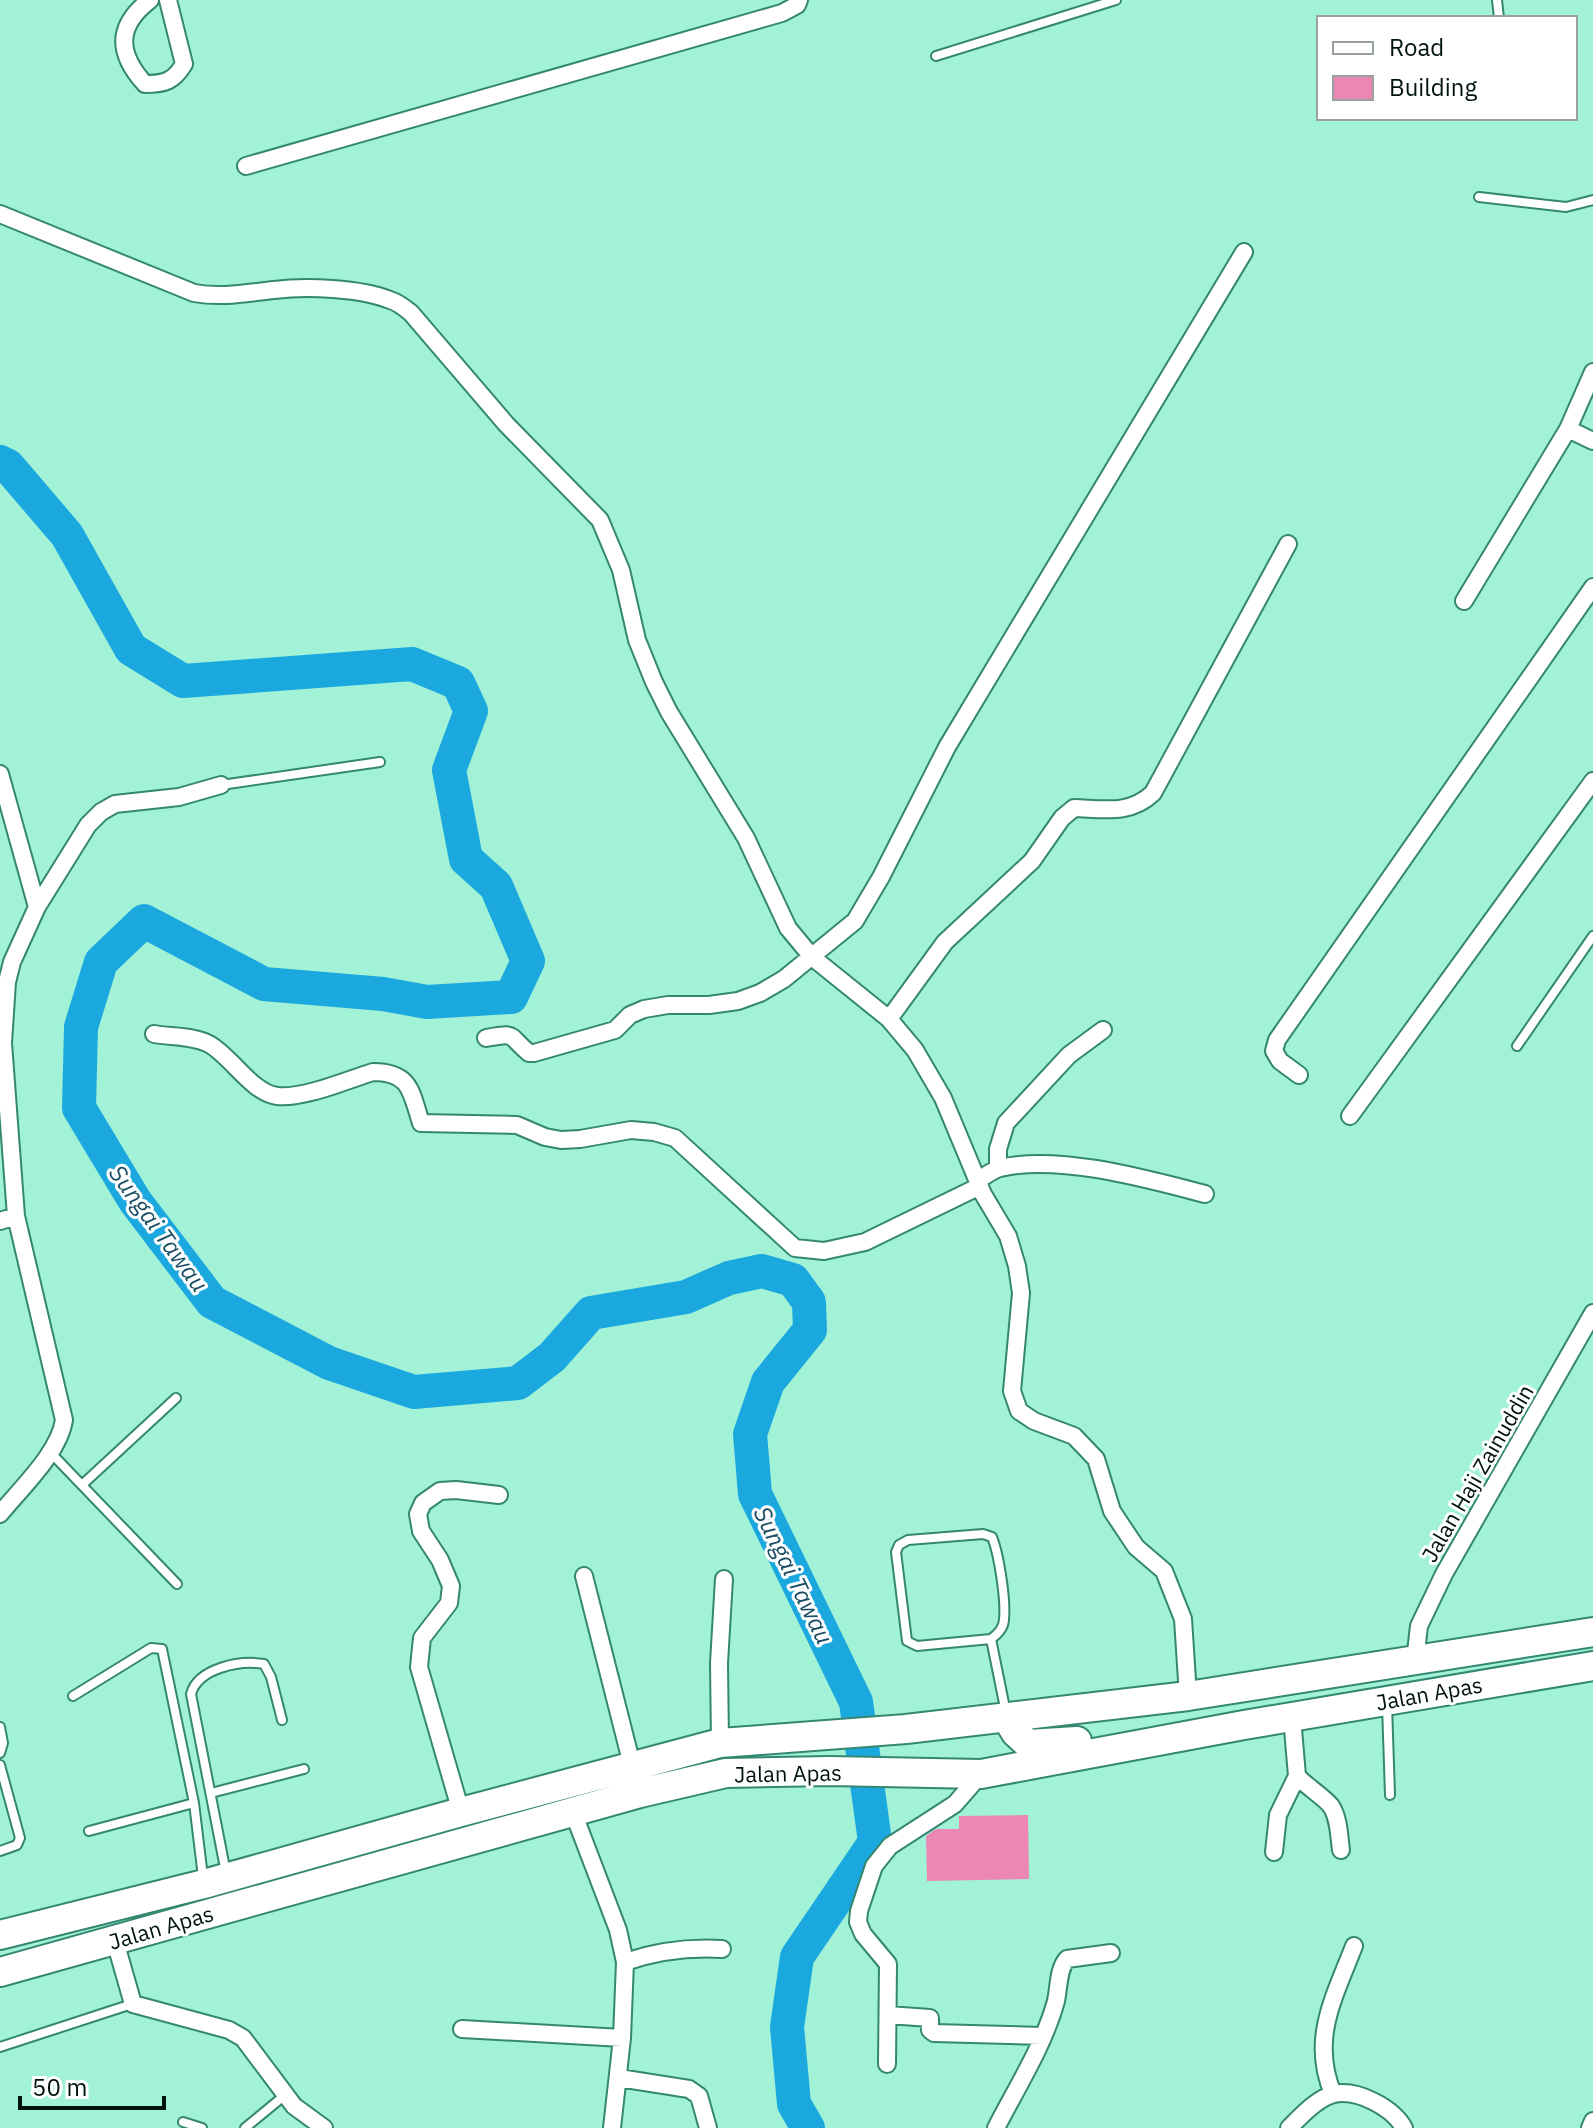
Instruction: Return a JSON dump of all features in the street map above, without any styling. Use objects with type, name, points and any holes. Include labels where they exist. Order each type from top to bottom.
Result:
[{"type":"highway","name":"Jalan Apas","points":[[0,1935],[216,1880],[720,1743],[906,1729],[1188,1696],[1593,1632]]},
{"type":"highway","name":"Jalan Apas","points":[[0,1972],[640,1793],[726,1773],[830,1771],[981,1774],[1593,1666]]},
{"type":"highway","points":[[1006,1717],[1028,1744],[1107,1741],[1116,1749]]},
{"type":"highway","points":[[492,1803],[552,1800],[573,1812]]},
{"type":"street","points":[[150,0],[129,19],[123,37],[132,70],[145,84],[161,84],[176,77],[184,64],[168,0]]},
{"type":"street","points":[[246,166],[782,13],[797,5],[799,0]]},
{"type":"street","points":[[0,214],[194,293],[223,297],[276,289],[345,291],[391,300],[411,313],[506,424],[600,520],[621,570],[637,640],[654,682],[746,838],[788,928],[812,957],[889,1019],[915,1050],[943,1098],[979,1183],[1008,1236],[1017,1266],[1021,1293],[1012,1391],[1019,1411],[1034,1421],[1074,1436],[1082,1443],[1096,1459],[1112,1511],[1136,1547],[1164,1571],[1183,1619],[1188,1696]]},
{"type":"street","points":[[486,1038],[508,1034],[515,1037],[529,1053],[534,1053],[615,1030],[630,1015],[644,1009],[738,1001],[773,987],[855,921],[881,877],[947,747],[1244,252]]},
{"type":"street","points":[[1464,601],[1568,429],[1593,372]]},
{"type":"street","points":[[1568,429],[1593,441]]},
{"type":"street","points":[[889,1019],[945,942],[1032,861],[1062,818],[1074,808],[1126,810],[1142,804],[1153,793],[1288,544]]},
{"type":"street","points":[[1299,1075],[1280,1061],[1274,1051],[1277,1040],[1593,587]]},
{"type":"street","points":[[0,774],[37,907]]},
{"type":"street","points":[[1350,1116],[1593,781]]},
{"type":"street","points":[[0,1514],[50,1452],[62,1434],[64,1420],[8,1218],[3,1043],[5,1002],[12,962],[37,907],[88,825],[101,812],[115,804],[179,797],[221,785]]},
{"type":"street","points":[[998,1168],[998,1149],[1006,1123],[1069,1055],[1103,1030]]},
{"type":"street","points":[[154,1034],[202,1041],[212,1046],[260,1088],[278,1096],[297,1094],[373,1072],[386,1072],[398,1074],[405,1081],[421,1123],[517,1125],[561,1140],[631,1130],[675,1138],[795,1248],[824,1251],[865,1242],[979,1183],[998,1168],[1051,1164],[1137,1176],[1205,1194]]},
{"type":"street","name":"Jalan Haji Zainuddin","points":[[1415,1661],[1419,1626],[1444,1574],[1593,1313]]},
{"type":"street","points":[[461,1812],[419,1667],[422,1638],[449,1603],[451,1586],[440,1560],[421,1531],[418,1514],[423,1503],[440,1491],[499,1495]]},
{"type":"street","points":[[584,1576],[632,1765]]},
{"type":"street","points":[[720,1743],[719,1663],[724,1579]]},
{"type":"street","points":[[1274,1852],[1278,1815],[1297,1776],[1292,1717]]},
{"type":"street","points":[[887,2064],[888,1964],[863,1934],[858,1922],[859,1911],[874,1866],[890,1846],[955,1804],[981,1774]]},
{"type":"street","points":[[1297,1776],[1309,1790],[1330,1805],[1336,1818],[1341,1850]]},
{"type":"street","points":[[573,1812],[618,1930],[625,1962],[619,2078],[612,2128]]},
{"type":"street","points":[[115,1941],[133,2004],[229,2030],[243,2038],[285,2095],[301,2112],[324,2128]]},
{"type":"street","points":[[1333,2094],[1325,2074],[1322,2054],[1324,2036],[1329,2012],[1354,1946]]},
{"type":"street","points":[[625,1962],[653,1952],[693,1947],[722,1949]]},
{"type":"street","points":[[996,2128],[1043,2036],[1056,2002],[1062,1964],[1067,1959],[1111,1953]]},
{"type":"street","points":[[888,2015],[930,2018],[930,2030],[934,2033],[1043,2036]]},
{"type":"street","points":[[462,2029],[622,2038]]},
{"type":"street","points":[[619,2078],[689,2089],[699,2096],[708,2128]]},
{"type":"street","points":[[1289,2128],[1308,2110],[1333,2094],[1355,2095],[1380,2105],[1399,2119],[1404,2128]]},
{"type":"street","points":[[1590,2128],[1593,2121]]},
{"type":"lane","points":[[936,56],[1116,0]]},
{"type":"lane","points":[[1479,197],[1566,207],[1593,200]]},
{"type":"lane","points":[[221,785],[380,762]]},
{"type":"lane","points":[[1517,1046],[1593,936]]},
{"type":"lane","points":[[83,1484],[176,1398]]},
{"type":"lane","points":[[50,1452],[177,1584]]},
{"type":"lane","points":[[983,1534],[992,1537],[997,1549],[1004,1621],[1000,1633],[991,1639],[917,1646],[907,1641],[903,1630],[896,1552],[899,1545],[908,1540],[983,1534]]},
{"type":"lane","points":[[991,1639],[1006,1717]]},
{"type":"lane","points":[[73,1696],[151,1648],[162,1649],[194,1803],[216,1880]]},
{"type":"lane","points":[[216,1880],[211,1793],[191,1694],[194,1683],[205,1674],[250,1662],[264,1664],[271,1677],[282,1720]]},
{"type":"lane","points":[[1387,1700],[1390,1795]]},
{"type":"lane","points":[[0,1727],[3,1738],[0,1753]]},
{"type":"lane","points":[[0,1765],[20,1838],[17,1845],[0,1851]]},
{"type":"lane","points":[[211,1793],[304,1769]]},
{"type":"lane","points":[[89,1831],[194,1803]]},
{"type":"lane","points":[[0,2047],[133,2004]]},
{"type":"lane","points":[[245,2128],[285,2095]]},
{"type":"lane","points":[[183,2122],[202,2128]]},
{"type":"building","points":[[1028,1815],[1029,1879],[927,1881],[926,1836],[936,1829],[959,1829],[959,1816]]},
{"type":"waterway","name":"Sungai Tawau","points":[[0,462],[8,466],[67,535],[131,649],[183,681],[412,664],[458,683],[471,711],[449,770],[466,859],[496,886],[528,961],[511,997],[427,1002],[383,994],[264,984],[144,921],[101,962],[81,1027],[79,1108],[135,1201],[212,1302],[329,1363],[414,1392],[518,1383],[552,1357],[591,1313],[686,1297],[729,1278],[762,1271],[793,1280],[809,1302],[810,1330],[768,1382],[750,1434],[755,1494],[856,1702],[875,1842],[797,1957],[787,2027],[794,2104],[808,2128]]}]
